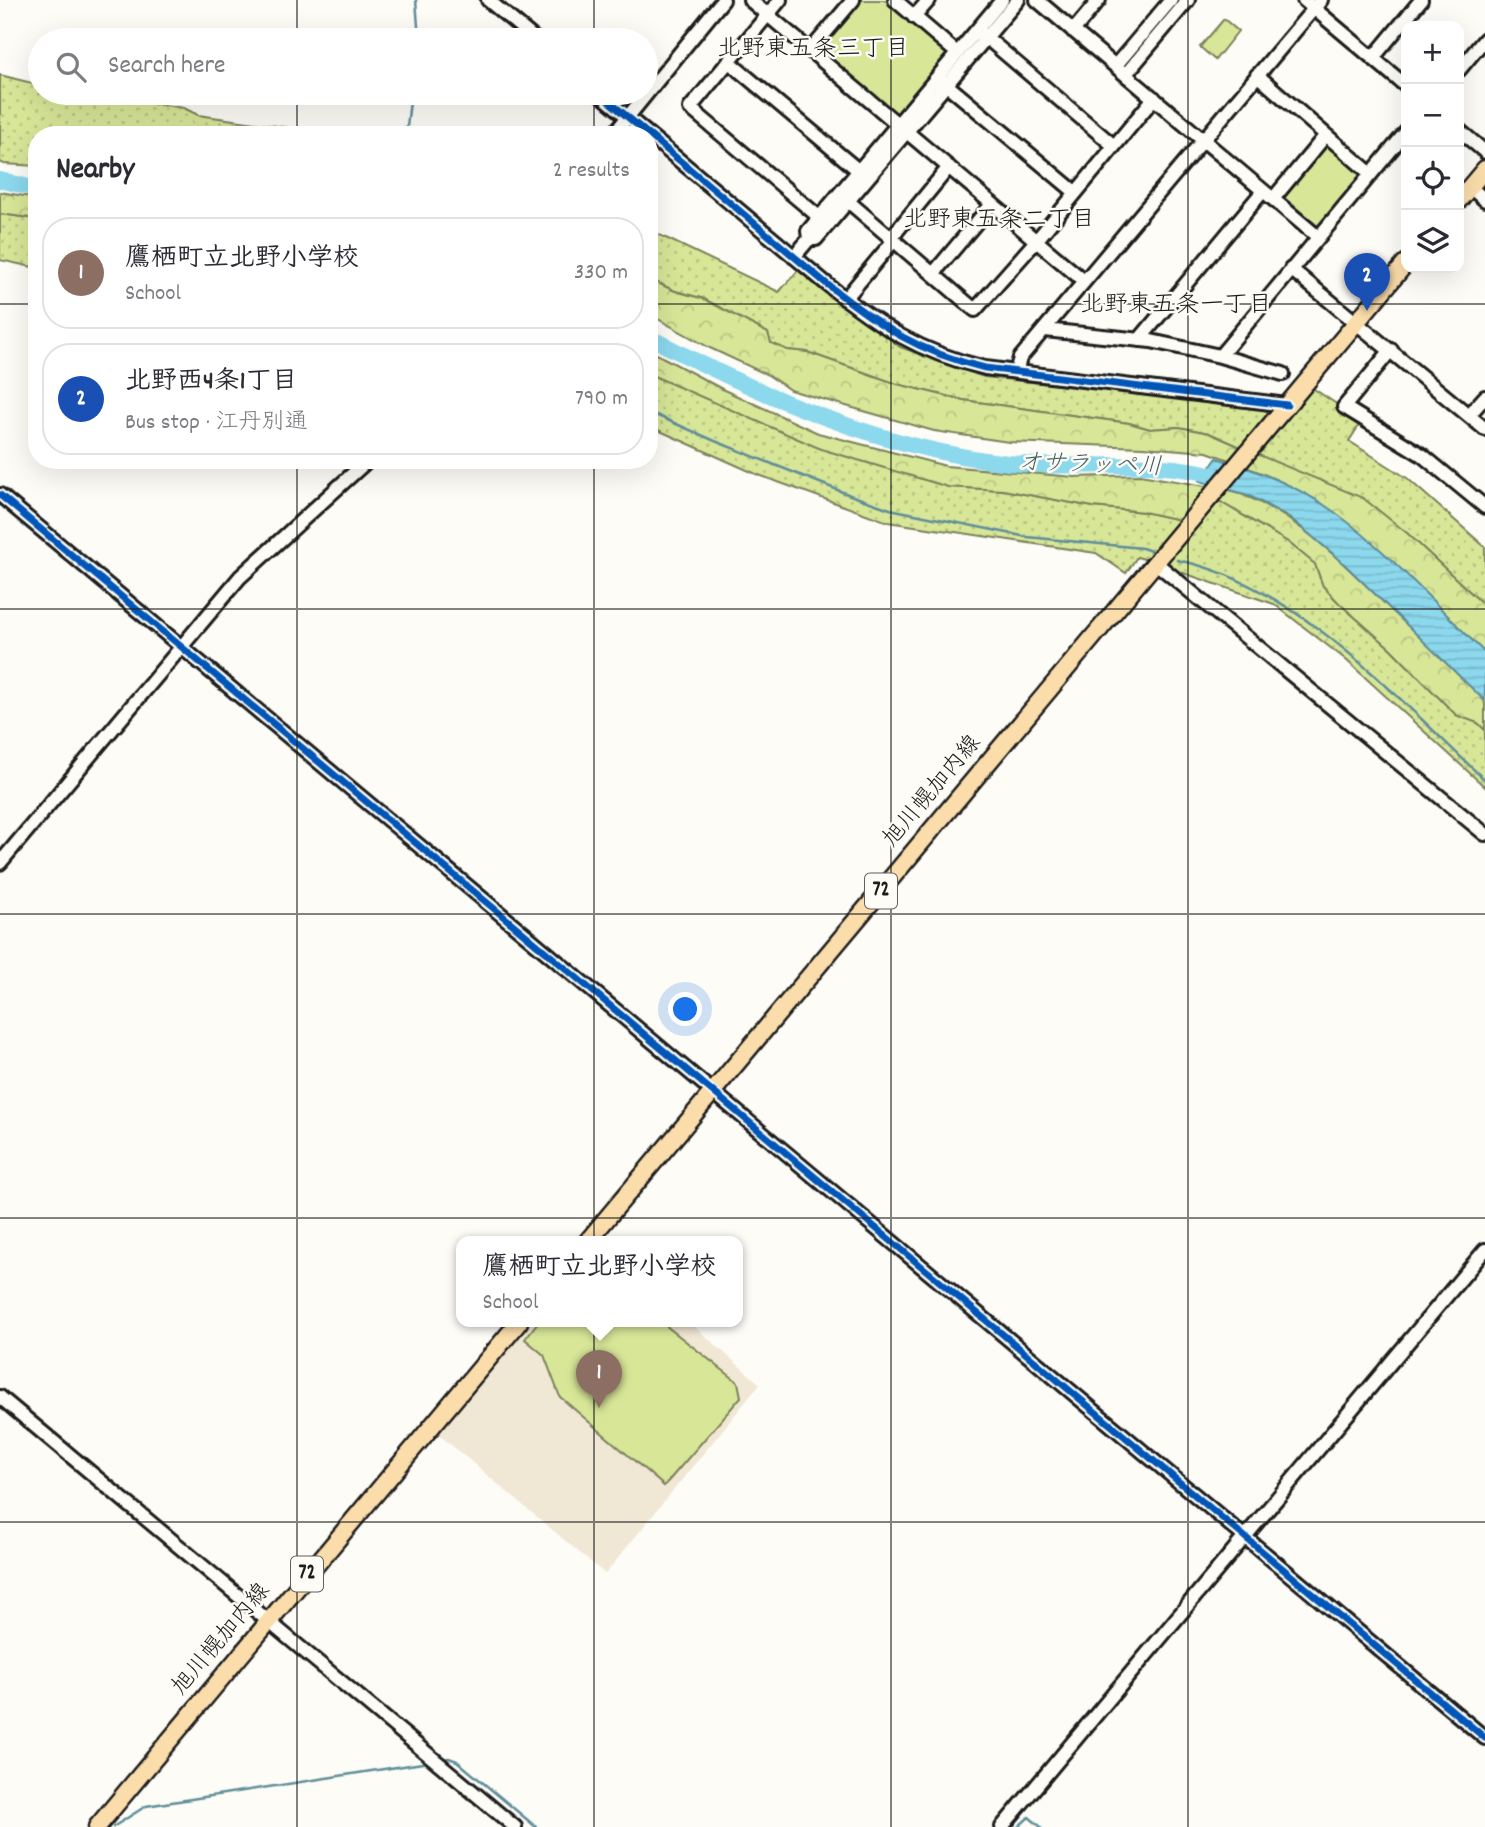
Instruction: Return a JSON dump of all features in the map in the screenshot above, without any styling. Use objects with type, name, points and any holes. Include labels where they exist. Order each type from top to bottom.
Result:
[{"type":"main road","points":[[1464,194],[1485,169]]},
{"type":"main road","name":"72","points":[[1287,405],[1401,269]]},
{"type":"main road","name":"旭川幌加内線","points":[[592,1236],[1048,689],[1264,436],[1287,405]]},
{"type":"main road","name":"旭川幌加内線","points":[[97,1827],[515,1327]]},
{"type":"street","points":[[488,0],[522,28]]},
{"type":"street","points":[[658,79],[723,0]]},
{"type":"street","points":[[750,0],[1084,281]]},
{"type":"street","points":[[780,0],[690,108],[819,217]]},
{"type":"street","points":[[810,51],[853,0]]},
{"type":"street","points":[[895,0],[957,53]]},
{"type":"street","points":[[914,17],[929,0]]},
{"type":"street","points":[[794,257],[809,239],[808,232],[819,217],[863,174],[982,34],[1002,0]]},
{"type":"street","points":[[942,81],[957,53],[1018,0]]},
{"type":"street","points":[[1037,0],[1318,237]]},
{"type":"street","points":[[1073,31],[1099,0]]},
{"type":"street","points":[[1116,65],[1171,0]]},
{"type":"street","points":[[1126,75],[1188,0]]},
{"type":"street","points":[[1373,58],[1421,0]]},
{"type":"street","points":[[1016,372],[1020,358],[1257,75],[1313,3],[1404,84]]},
{"type":"street","points":[[982,34],[1114,146]]},
{"type":"street","points":[[1464,64],[1485,39]]},
{"type":"street","points":[[729,62],[863,174]]},
{"type":"street","points":[[1257,75],[1371,174]]},
{"type":"street","points":[[942,81],[1076,192]]},
{"type":"street","points":[[849,201],[975,310],[1154,98]]},
{"type":"street","points":[[614,105],[639,126]]},
{"type":"street","points":[[620,126],[636,105]]},
{"type":"street","points":[[1464,134],[1485,152]]},
{"type":"street","points":[[1139,340],[1268,195],[1326,135]]},
{"type":"street","points":[[1220,356],[1401,138]]},
{"type":"street","points":[[658,142],[845,299],[904,339],[936,353],[961,362],[1016,372],[1287,405]]},
{"type":"street","points":[[845,299],[949,167]]},
{"type":"street","points":[[809,239],[816,239],[849,201],[863,174]]},
{"type":"street","points":[[1470,187],[1485,200]]},
{"type":"street","points":[[933,274],[992,204]]},
{"type":"street","points":[[1291,269],[1485,429]]},
{"type":"street","points":[[1045,330],[1139,340],[1220,356],[1283,374]]},
{"type":"street","points":[[1391,350],[1344,407],[1422,455],[1485,507]]},
{"type":"street","points":[[1469,415],[1485,397]]},
{"type":"street","points":[[0,863],[240,577],[358,469]]},
{"type":"street","points":[[0,495],[1485,1738]]},
{"type":"street","points":[[1156,563],[1485,834]]},
{"type":"street","points":[[1002,1827],[1485,1250]]},
{"type":"street","points":[[0,1397],[514,1827]]},
{"type":"shaded area","points":[[525,1327],[695,1327],[760,1384],[605,1574],[437,1433]]},
{"type":"green space","points":[[857,0],[890,0],[952,53],[897,119],[814,51]]},
{"type":"green space","points":[[1224,19],[1238,31],[1215,60],[1200,47]]},
{"type":"green space","points":[[0,75],[28,82],[28,105],[164,105],[184,108],[198,115],[276,126],[28,126],[28,165],[0,162]]},
{"type":"green space","points":[[1328,140],[1365,173],[1315,230],[1278,197]]},
{"type":"green space","points":[[0,192],[28,197],[28,218],[0,214]]},
{"type":"green space","points":[[0,214],[28,218],[28,266],[0,260]]},
{"type":"green space","points":[[658,234],[779,292],[800,268],[900,347],[984,377],[1265,406],[1269,419],[1245,449],[1209,433],[1179,427],[1150,429],[1129,423],[963,400],[897,384],[807,352],[787,350],[771,343],[767,333],[704,299],[658,283]]},
{"type":"green space","points":[[658,283],[704,299],[768,333],[771,343],[787,350],[807,352],[897,384],[963,400],[1129,423],[1150,429],[1179,427],[1209,433],[1245,449],[1235,462],[1207,452],[1009,442],[934,431],[790,390],[768,375],[710,348],[658,319]]},
{"type":"green space","points":[[658,355],[724,390],[818,433],[946,466],[1074,477],[1140,475],[1211,487],[1184,521],[1144,512],[1093,507],[1003,490],[948,487],[821,449],[658,378]]},
{"type":"green space","points":[[658,377],[948,487],[1003,490],[1093,507],[1144,512],[1184,521],[1151,561],[1137,557],[1126,573],[1096,553],[888,522],[756,474],[658,430]]},
{"type":"green space","points":[[1308,385],[1362,421],[1349,441],[1407,478],[1485,547],[1485,606],[1407,533],[1254,453]]},
{"type":"green space","points":[[1254,453],[1363,498],[1407,533],[1485,606],[1485,653],[1403,572],[1344,521],[1279,481],[1243,466]]},
{"type":"green space","points":[[1223,488],[1247,496],[1290,520],[1348,568],[1485,701],[1485,730],[1478,723],[1456,715],[1390,648],[1340,604],[1323,586],[1315,564],[1288,542],[1214,498]]},
{"type":"green space","points":[[1214,498],[1288,542],[1315,564],[1323,586],[1340,604],[1390,648],[1456,715],[1478,723],[1485,730],[1485,787],[1345,659],[1274,604],[1157,564]]},
{"type":"green space","points":[[534,1327],[667,1327],[738,1382],[741,1397],[664,1486],[560,1397],[544,1355],[525,1339]]},
{"type":"water","points":[[1217,458],[1306,494],[1333,511],[1373,543],[1485,653],[1485,701],[1338,558],[1289,517],[1248,495],[1200,481]]},
{"type":"waterway","points":[[416,0],[418,28]]},
{"type":"waterway","points":[[407,126],[410,105]]},
{"type":"waterway","name":"オサラッペ川","points":[[0,180],[28,187]]},
{"type":"waterway","name":"オサラッペ川","points":[[658,342],[778,399],[914,446],[1008,463],[1171,467],[1224,478]]},
{"type":"waterway","points":[[658,416],[890,509],[1027,537],[1142,548],[1154,552]]},
{"type":"waterway","points":[[1177,560],[1221,573],[1263,593],[1304,619],[1381,681],[1485,780]]},
{"type":"waterway","points":[[442,1759],[457,1761],[536,1827]]},
{"type":"waterway","points":[[113,1827],[146,1806],[429,1762]]},
{"type":"waterway","points":[[1018,1827],[1029,1817],[1041,1827]]},
{"type":"cycle path","points":[[613,105],[638,126]]},
{"type":"cycle path","points":[[658,142],[828,285],[883,326],[920,346],[985,368],[1287,405]]},
{"type":"cycle path","points":[[0,495],[1485,1738]]},
{"type":"place","name":"北野西4条1丁目","points":[[1367,311]]},
{"type":"place","name":"鷹栖町立北野小学校","points":[[599,1408]]},
{"type":"district","name":"北野東五条三丁目","points":[[813,50]]},
{"type":"district","name":"北野東五条二丁目","points":[[999,221]]},
{"type":"district","name":"北野東五条一丁目","points":[[1176,306]]}]
